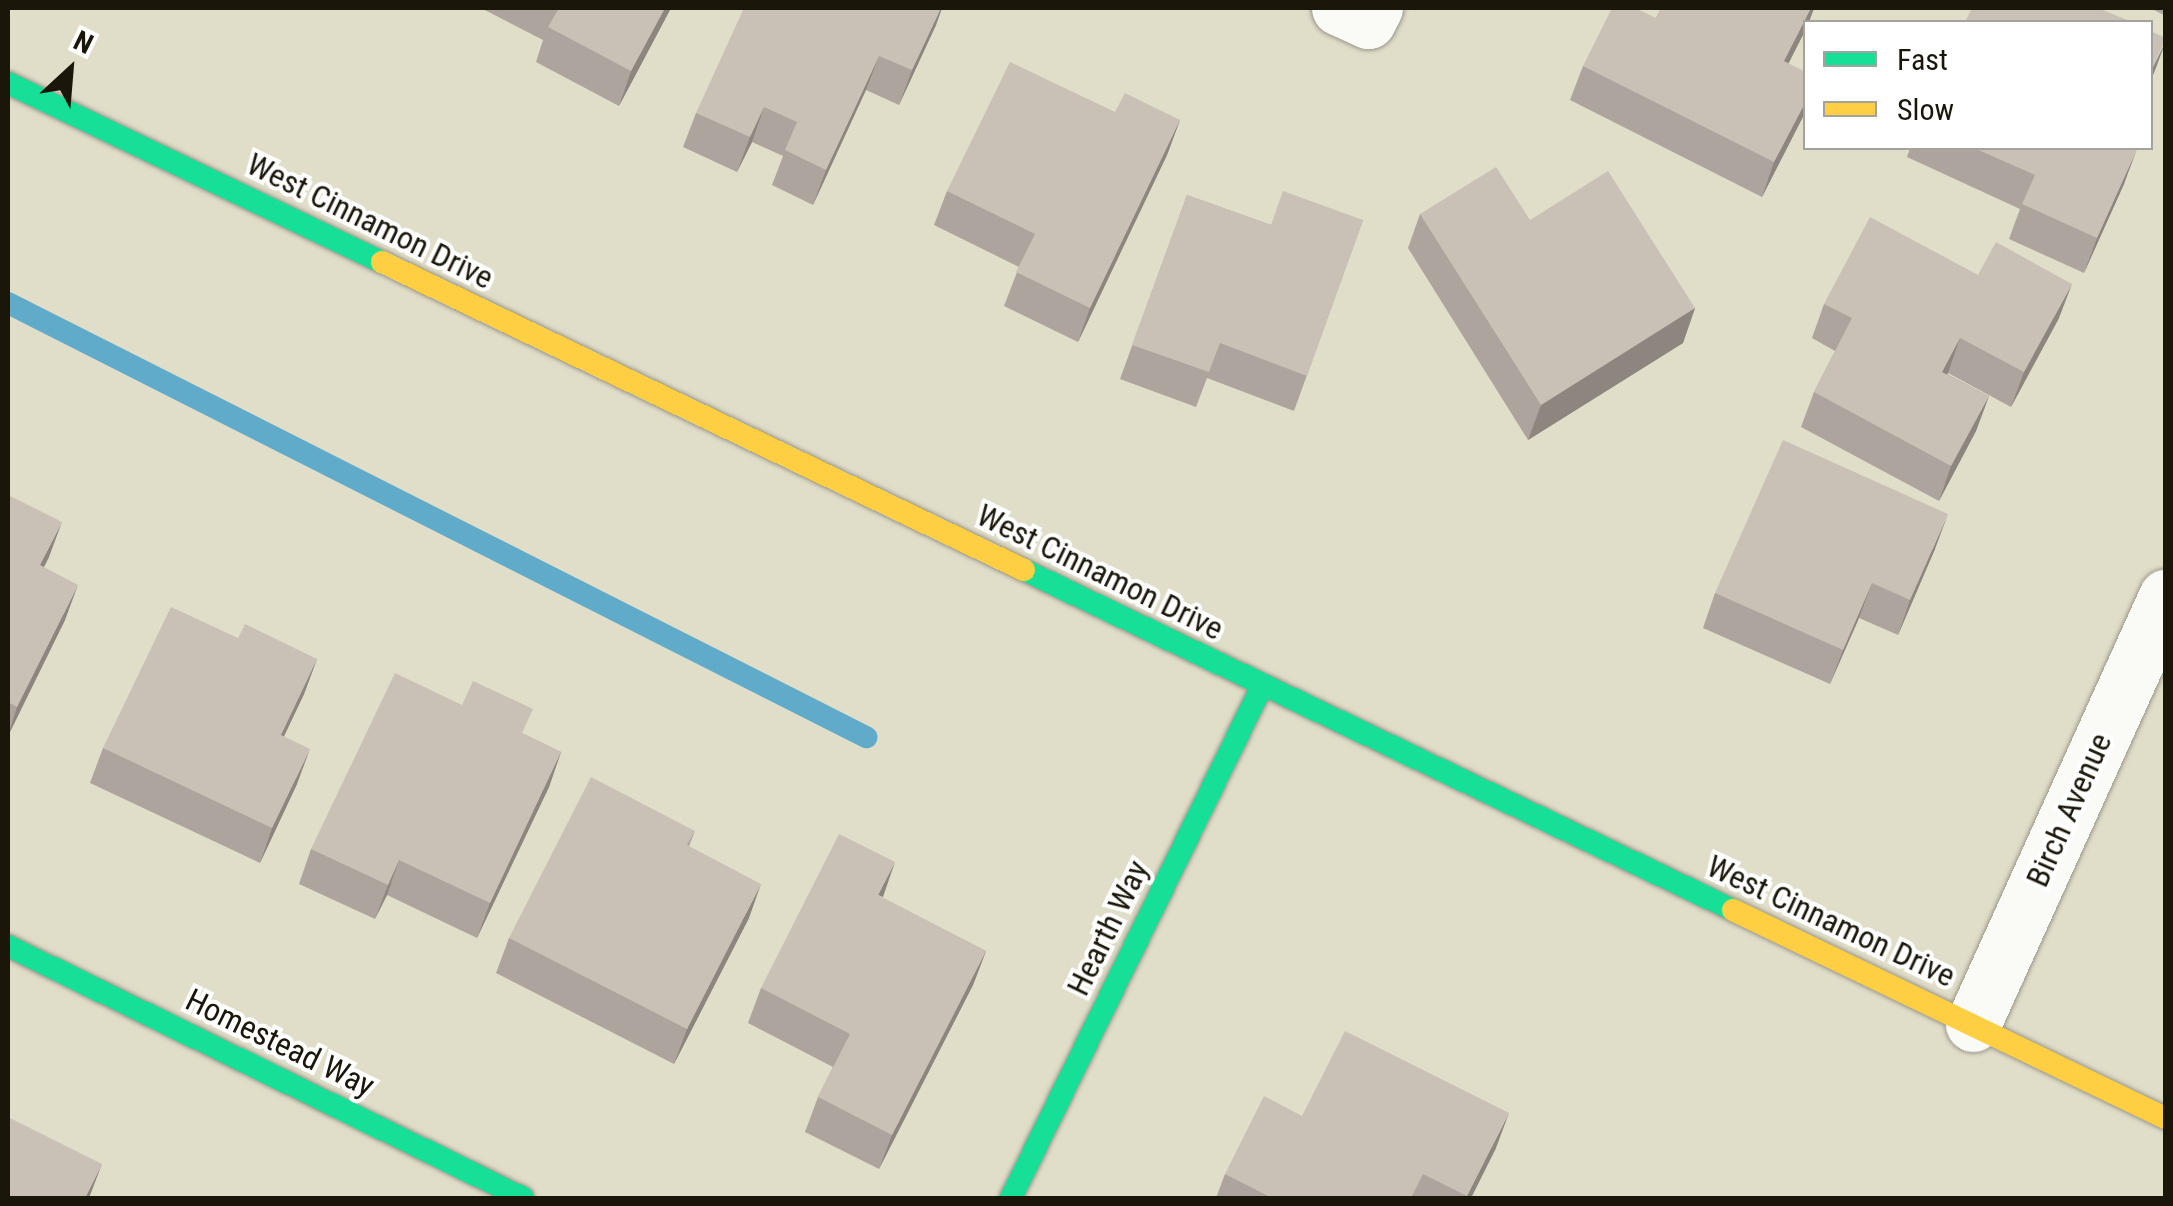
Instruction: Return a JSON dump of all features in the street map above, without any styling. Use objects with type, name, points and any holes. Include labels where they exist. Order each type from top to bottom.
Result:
[{"type":"main road","name":"West Cinnamon Drive","points":[[8,83],[2166,1118]]},
{"type":"main road","name":"Hearth Way","points":[[1011,1198],[1262,686]]},
{"type":"main road","name":"Homestead Way","points":[[8,946],[523,1198]]},
{"type":"street","name":"Birch Avenue","points":[[1973,1024],[2166,596]]},
{"type":"building","points":[[559,8],[665,8],[631,71],[548,27]]},
{"type":"building","points":[[744,8],[941,8],[912,70],[879,56],[826,170],[785,150],[797,122],[764,107],[750,137],[696,113]]},
{"type":"building","points":[[1612,8],[1635,8],[1656,18],[1661,8],[1811,8],[1784,61],[1803,70],[1803,107],[1774,162],[1583,66]]},
{"type":"building","points":[[1972,8],[2098,8],[2127,20],[1966,20]]},
{"type":"building","points":[[2153,32],[2166,38],[2153,66]]},
{"type":"building","points":[[1010,62],[1115,112],[1125,93],[1180,120],[1090,308],[1016,272],[1035,234],[947,191]]},
{"type":"building","points":[[1979,150],[2137,150],[2097,238],[2022,204],[2035,175]]},
{"type":"building","points":[[1496,167],[1530,220],[1608,171],[1695,308],[1541,405],[1420,214]]},
{"type":"building","points":[[1283,191],[1363,220],[1307,376],[1220,343],[1209,372],[1132,345],[1187,195],[1271,225]]},
{"type":"building","points":[[1870,217],[1978,275],[1996,242],[2072,284],[2024,372],[1960,338],[1942,372],[1989,396],[1951,466],[1814,392],[1852,318],[1824,304]]},
{"type":"building","points":[[1783,440],[1948,514],[1910,600],[1872,583],[1843,650],[1715,593]]},
{"type":"building","points":[[8,495],[62,522],[40,565],[78,585],[17,707],[8,702]]},
{"type":"building","points":[[171,607],[238,638],[245,624],[317,659],[281,735],[310,749],[272,828],[103,748]]},
{"type":"building","points":[[395,673],[462,705],[473,681],[533,709],[522,733],[561,752],[490,903],[399,860],[388,885],[311,849]]},
{"type":"building","points":[[591,777],[695,831],[687,845],[761,884],[687,1029],[509,938]]},
{"type":"building","points":[[839,834],[895,862],[878,895],[986,951],[892,1135],[818,1097],[850,1034],[761,988]]},
{"type":"building","points":[[1345,1031],[1509,1113],[1467,1196],[1423,1174],[1411,1198],[1272,1198],[1225,1174],[1264,1096],[1302,1116]]},
{"type":"building","points":[[8,1117],[102,1164],[85,1198],[8,1198]]},
{"type":"waterway","points":[[8,303],[866,737]]},
{"type":"traffic: fast","points":[[8,83],[382,262]]},
{"type":"traffic: fast","points":[[1024,570],[1733,910]]},
{"type":"traffic: fast","points":[[1011,1198],[1262,686]]},
{"type":"traffic: fast","points":[[8,946],[523,1198]]},
{"type":"traffic: slow","points":[[382,262],[1024,570]]},
{"type":"traffic: slow","points":[[1733,910],[2166,1118]]}]
